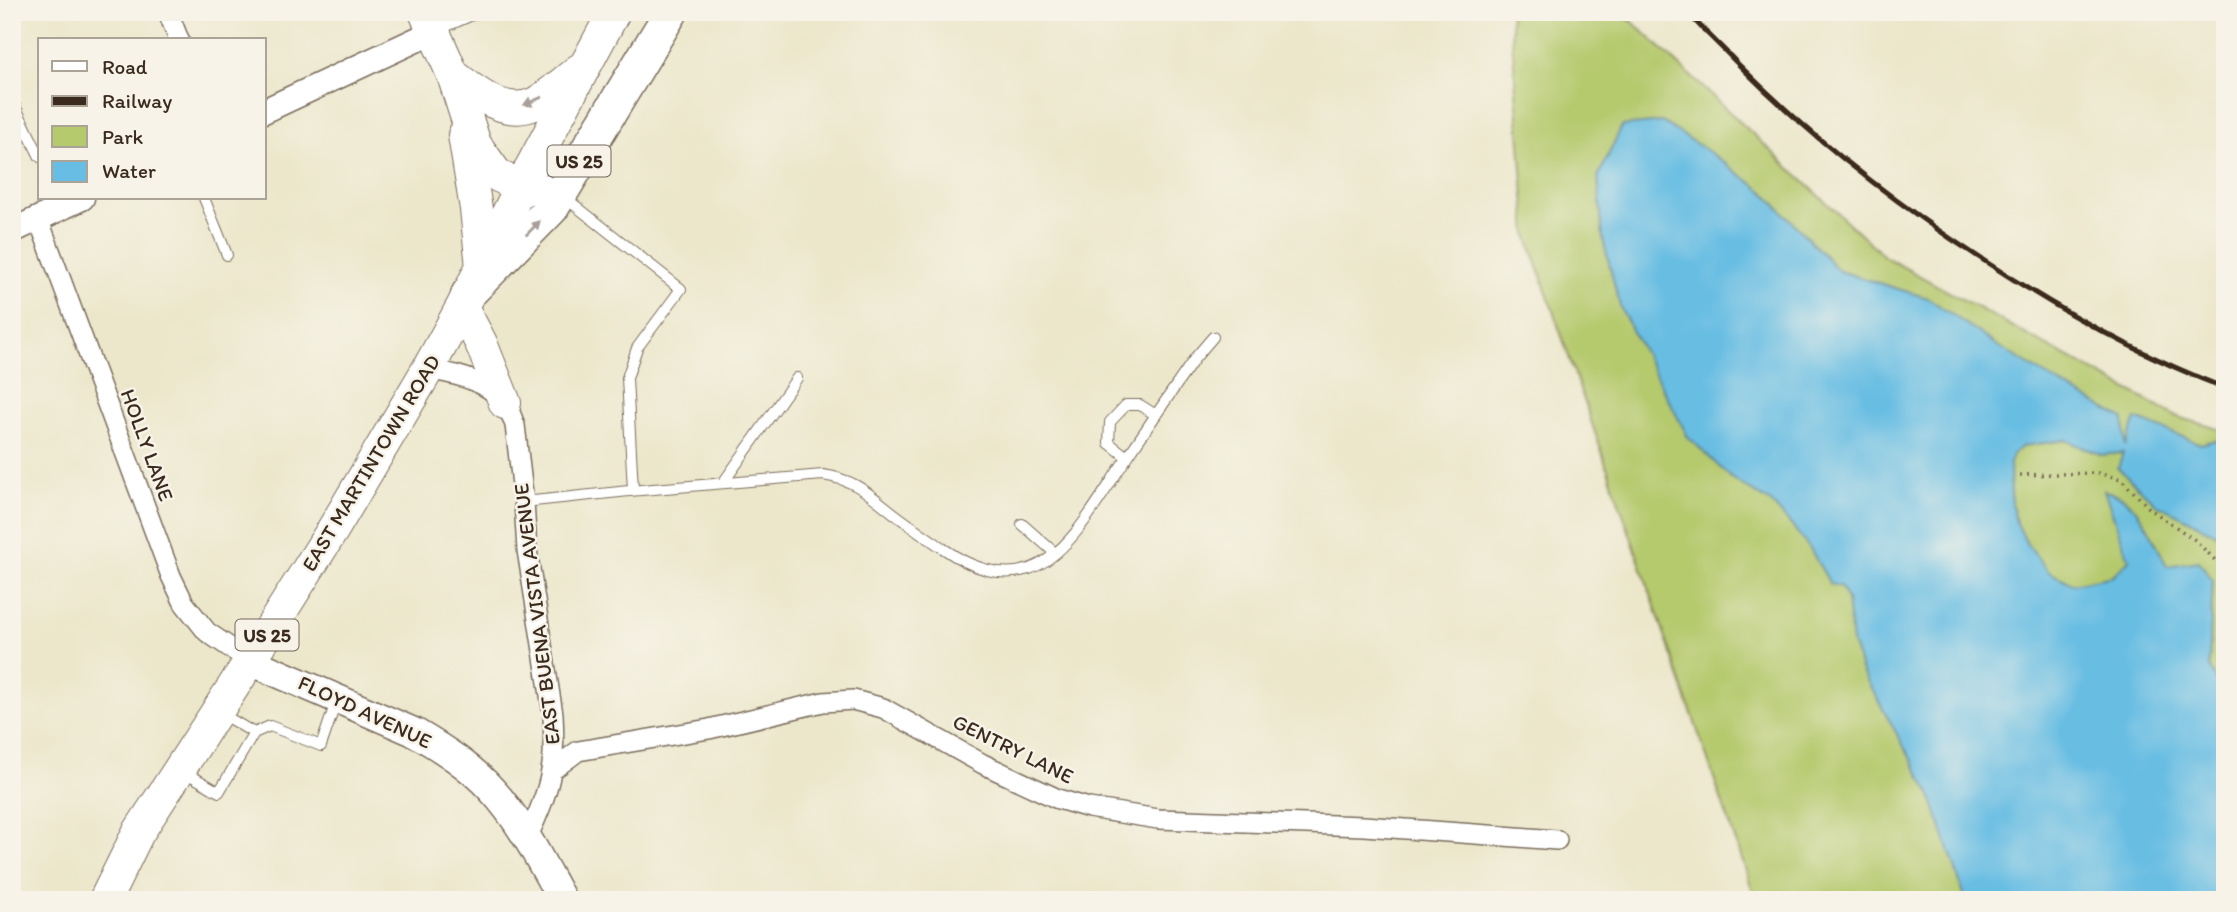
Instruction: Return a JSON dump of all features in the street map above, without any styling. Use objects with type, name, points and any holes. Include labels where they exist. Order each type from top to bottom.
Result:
[{"type":"highway","name":"US 25","points":[[471,289],[552,208],[671,12]]},
{"type":"main road","name":"EAST MARTINTOWN ROAD","points":[[105,900],[138,833],[332,531],[428,369],[614,12]]},
{"type":"main road","points":[[430,22],[453,75],[475,144],[498,176],[521,186],[560,194]]},
{"type":"main road","points":[[453,75],[488,100],[500,104],[527,106],[535,103],[588,63]]},
{"type":"main road","points":[[453,75],[472,186],[471,289],[481,343],[505,403]]},
{"type":"main road","name":"FLOYD AVENUE","points":[[250,661],[416,733],[442,748],[491,789],[527,838]]},
{"type":"main road","points":[[527,838],[562,900]]},
{"type":"street","points":[[168,12],[178,38]]},
{"type":"street","points":[[266,110],[430,22]]},
{"type":"street","points":[[12,231],[69,201]]},
{"type":"street","name":"HOLLY LANE","points":[[38,218],[171,576],[184,603],[207,632],[250,661]]},
{"type":"street","points":[[428,369],[462,376],[481,384],[490,388],[505,403]]},
{"type":"street","name":"EAST BUENA VISTA AVENUE","points":[[505,403],[512,413],[515,425],[529,561],[553,714],[551,771],[544,802],[527,838]]},
{"type":"street","name":"GENTRY LANE","points":[[551,771],[578,751],[709,729],[823,702],[853,700],[883,708],[1021,783],[1058,799],[1101,810],[1158,819],[1364,826],[1557,840]]},
{"type":"lane","points":[[430,22],[479,12]]},
{"type":"lane","points":[[12,100],[38,153]]},
{"type":"lane","points":[[560,194],[681,289],[638,348],[627,378],[633,490]]},
{"type":"lane","points":[[205,200],[227,255]]},
{"type":"lane","points":[[524,502],[808,475],[838,477],[866,489],[917,531],[954,556],[981,569],[1002,572],[1024,570],[1055,553],[1077,531],[1195,358],[1213,337]]},
{"type":"lane","points":[[723,483],[797,378]]},
{"type":"lane","points":[[1127,457],[1109,443],[1110,422],[1126,405],[1140,405],[1156,415]]},
{"type":"lane","points":[[1022,524],[1055,553]]},
{"type":"lane","points":[[180,768],[219,792],[254,733],[270,726],[321,746],[338,698]]},
{"type":"lane","points":[[218,711],[254,733]]},
{"type":"path","points":[[2020,475],[2096,473],[2121,479],[2150,509],[2196,540],[2225,570]]},
{"type":"green space","points":[[1510,12],[1622,12],[1885,257],[2175,416],[2225,431],[2225,900],[1756,900],[1527,235]]},
{"type":"water","points":[[1662,122],[1763,191],[1839,271],[1928,298],[1996,345],[2124,419],[2125,447],[2136,419],[2201,444],[2215,440],[2225,443],[2225,546],[2219,535],[2156,504],[2118,468],[2123,453],[2102,455],[2065,440],[2023,446],[2014,453],[2010,463],[2014,517],[2027,544],[2049,572],[2073,584],[2113,576],[2129,560],[2104,490],[2123,498],[2138,513],[2167,566],[2199,561],[2213,581],[2209,666],[2225,697],[2225,900],[1966,900],[1929,791],[1862,672],[1852,642],[1847,600],[1841,587],[1830,584],[1812,552],[1771,503],[1731,478],[1688,437],[1620,307],[1603,239],[1598,177],[1622,126]]},
{"type":"railway","points":[[1687,12],[1764,89],[1823,142],[1947,236],[2009,277],[2099,330],[2161,361],[2225,388]]}]
